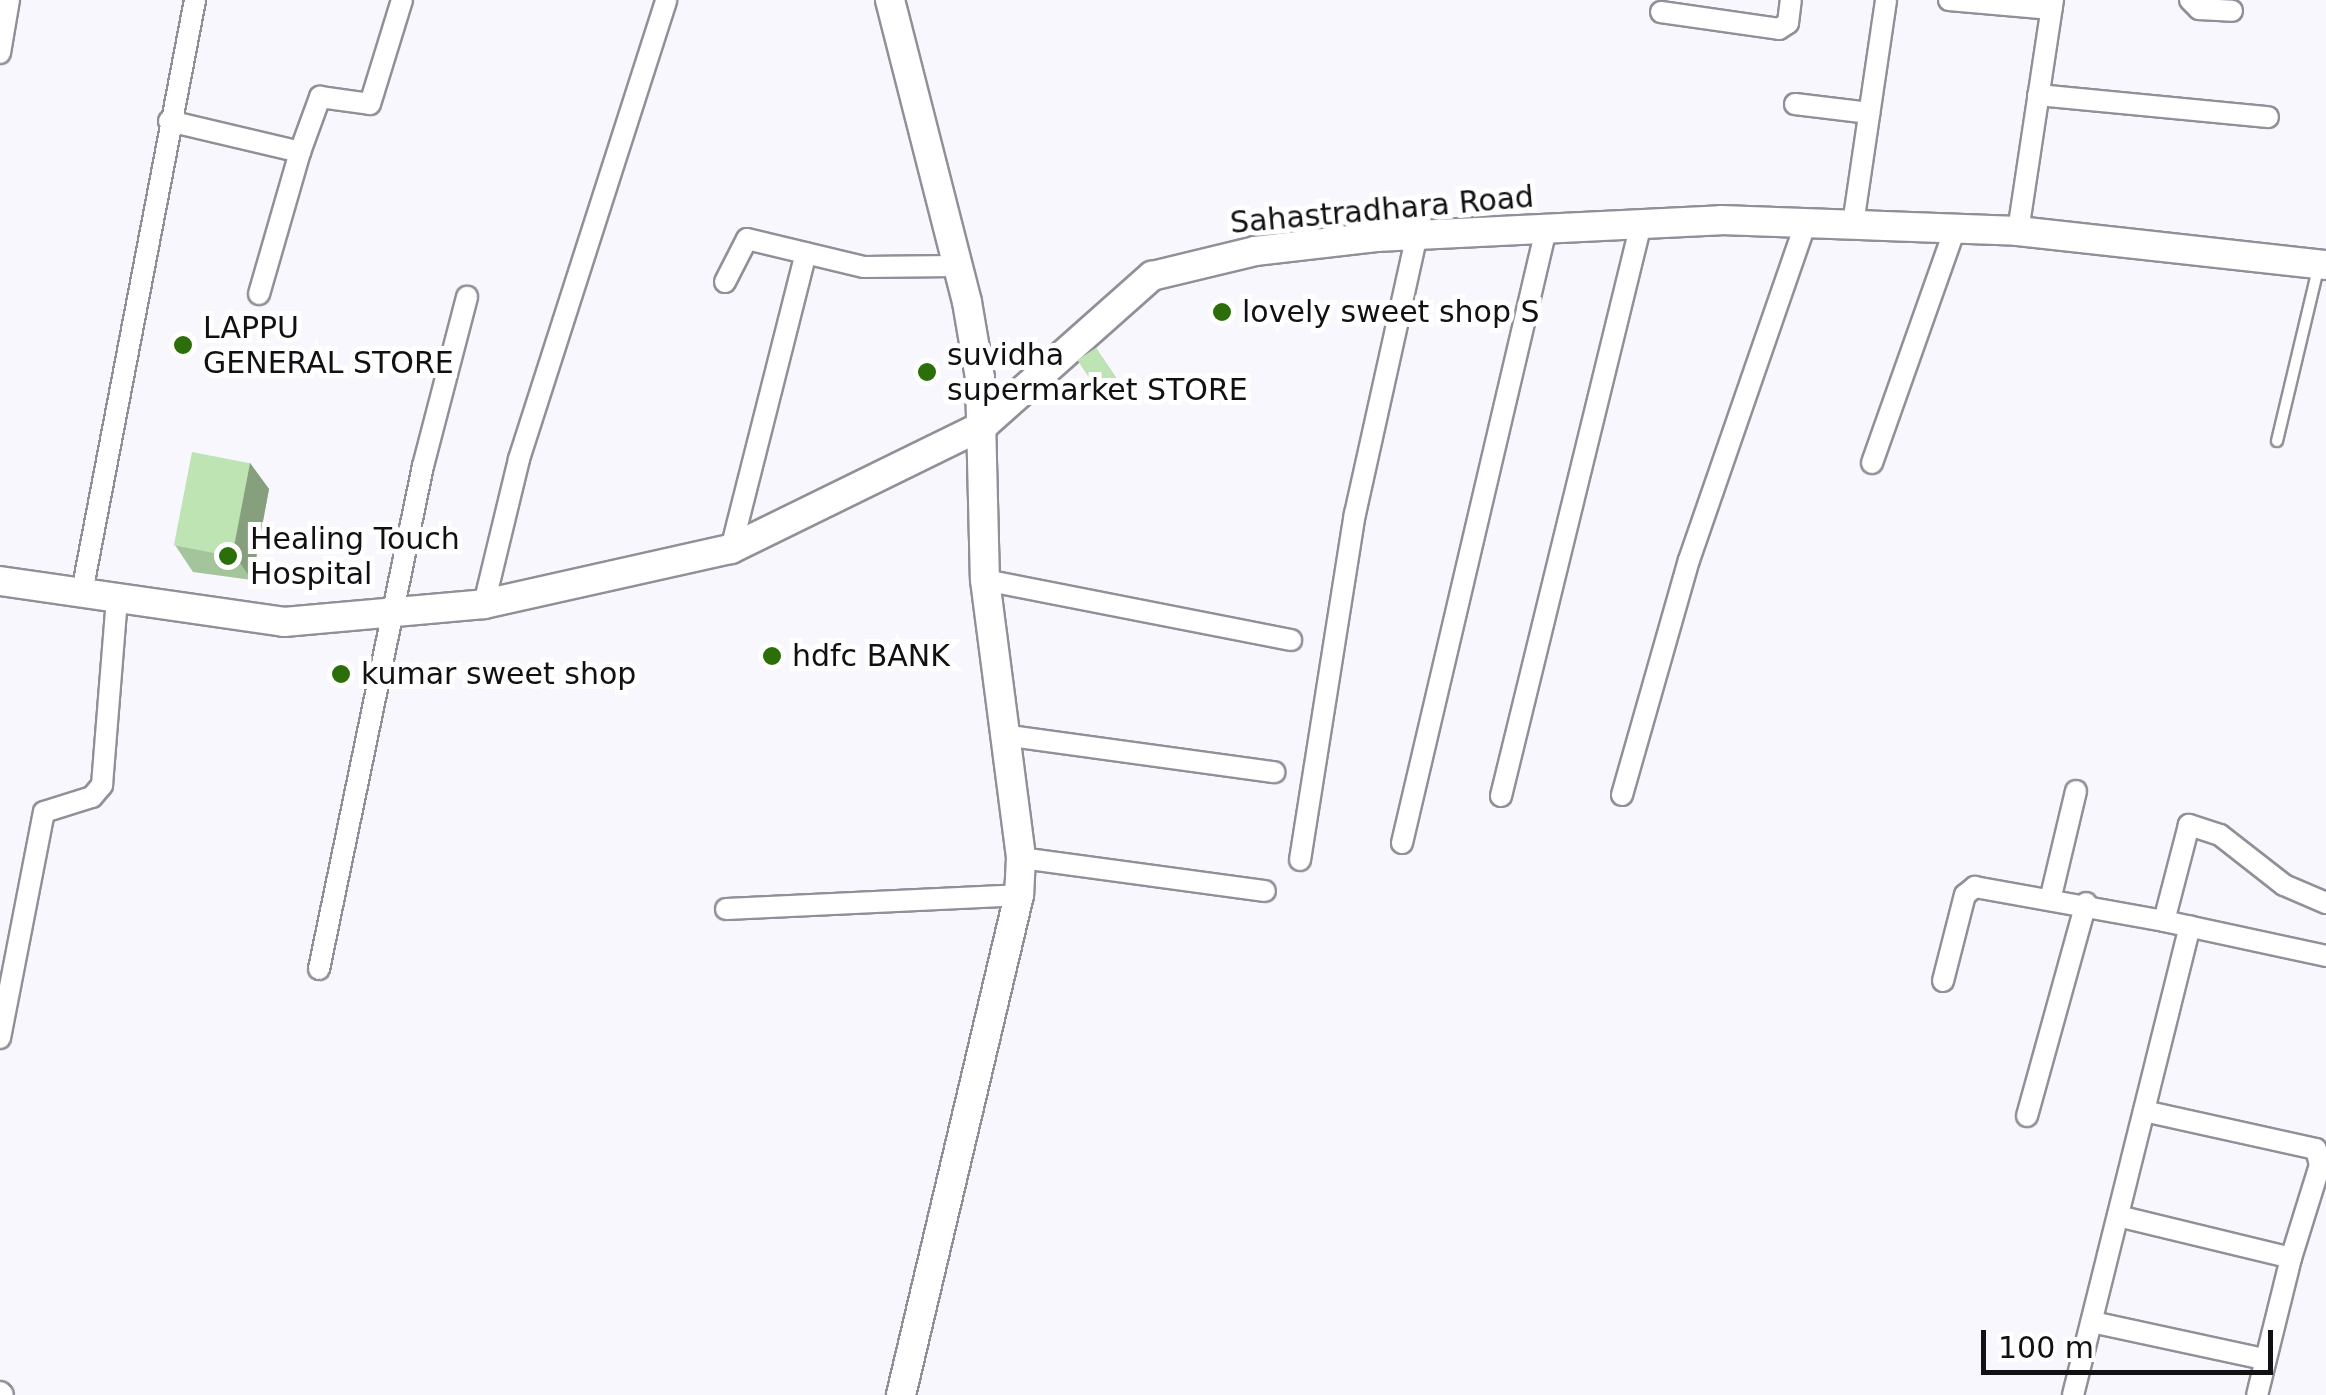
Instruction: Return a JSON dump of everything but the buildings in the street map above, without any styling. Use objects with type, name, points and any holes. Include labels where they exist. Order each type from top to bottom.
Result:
[{"type":"main road","points":[[890,0],[972,330],[984,424],[985,580],[1021,858],[1019,895],[901,1395]]},
{"type":"main road","name":"Sahastradhara Road","points":[[0,582],[284,622],[395,616],[484,604],[732,549],[984,424],[1152,276],[1173,266],[1417,235],[1641,224],[1806,222],[2018,231],[2323,264]]},
{"type":"street","points":[[0,53],[9,0]]},
{"type":"street","points":[[82,592],[169,121],[196,0]]},
{"type":"street","points":[[259,294],[320,97],[370,104],[402,0]]},
{"type":"street","points":[[484,604],[519,458],[666,0]]},
{"type":"street","points":[[1661,12],[1779,29],[1788,24],[1791,0]]},
{"type":"street","points":[[1853,224],[1886,0]]},
{"type":"street","points":[[1950,0],[2052,5],[2018,231]]},
{"type":"street","points":[[2190,0],[2199,9],[2232,11]]},
{"type":"street","points":[[2038,95],[2268,117]]},
{"type":"street","points":[[1795,104],[1870,112]]},
{"type":"street","points":[[169,121],[300,152]]},
{"type":"street","points":[[1622,795],[1688,560],[1806,222]]},
{"type":"street","points":[[1501,796],[1641,224]]},
{"type":"street","points":[[1872,463],[1955,228]]},
{"type":"street","points":[[1402,843],[1546,229]]},
{"type":"street","points":[[1300,860],[1355,514],[1417,235]]},
{"type":"street","points":[[725,282],[742,240],[864,267],[955,266]]},
{"type":"street","points":[[732,549],[806,253]]},
{"type":"street","points":[[320,970],[424,466],[467,297]]},
{"type":"street","points":[[985,580],[1292,640]]},
{"type":"street","points":[[0,1038],[44,812],[92,797],[102,784],[116,597]]},
{"type":"street","points":[[1004,735],[1274,772]]},
{"type":"street","points":[[2050,896],[2076,792]]},
{"type":"street","points":[[2164,921],[2189,826],[2220,836],[2284,885],[2326,904]]},
{"type":"street","points":[[1021,858],[1265,891]]},
{"type":"street","points":[[1943,981],[1965,895],[1975,887],[2050,896],[2326,956]]},
{"type":"street","points":[[726,909],[1019,895]]},
{"type":"street","points":[[2027,1116],[2086,904]]},
{"type":"street","points":[[2073,1395],[2190,926]]},
{"type":"street","points":[[2144,1111],[2319,1152],[2256,1395]]},
{"type":"street","points":[[2118,1216],[2291,1258]]},
{"type":"street","points":[[2092,1322],[2263,1358]]},
{"type":"lane","points":[[2277,441],[2323,264]]},
{"type":"place","name":"lovely sweet shop S","points":[[1222,312]]},
{"type":"place","name":"LAPPU GENERAL STORE","points":[[183,345]]},
{"type":"place","name":"suvidha supermarket STORE","points":[[927,372]]},
{"type":"place","name":"Healing Touch Hospital","points":[[228,556]]},
{"type":"place","name":"hdfc BANK","points":[[772,656]]},
{"type":"place","name":"kumar sweet shop","points":[[341,674]]}]
